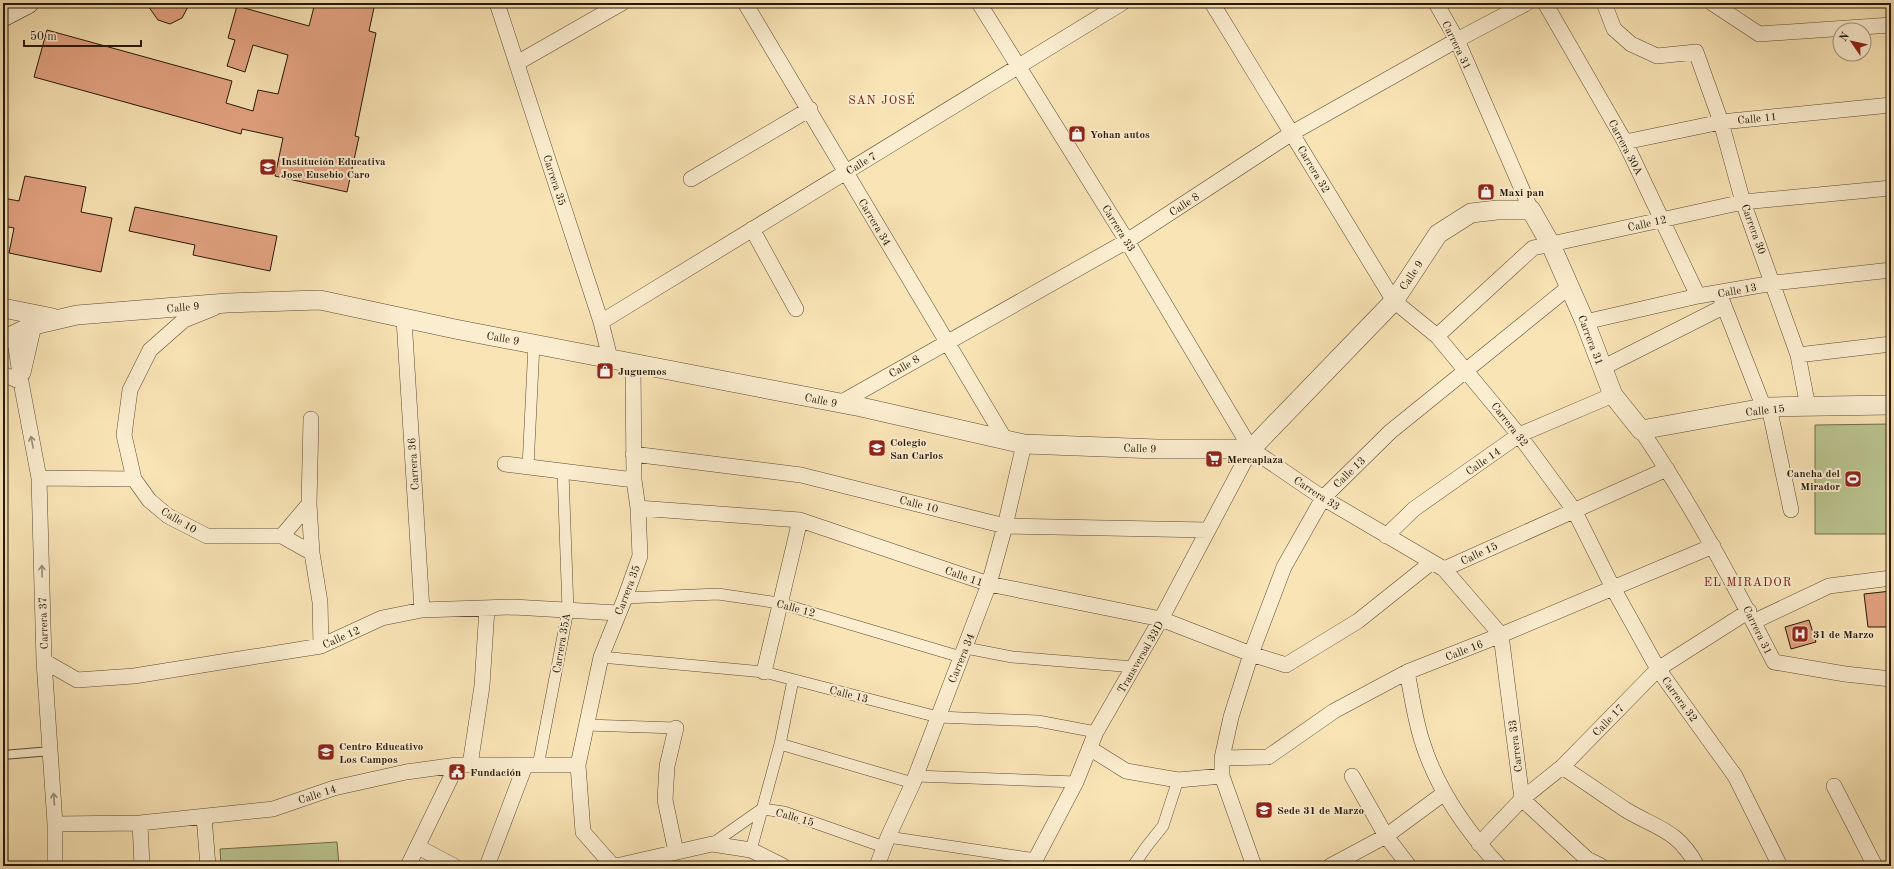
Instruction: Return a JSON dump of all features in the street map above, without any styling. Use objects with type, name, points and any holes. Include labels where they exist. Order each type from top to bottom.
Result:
[{"type":"main road","points":[[3,16],[28,3]]},
{"type":"street","name":"Carrera 35","points":[[497,3],[601,322],[610,358]]},
{"type":"street","points":[[517,63],[622,3]]},
{"type":"street","name":"Carrera 34","points":[[745,3],[810,109],[845,172],[947,342],[1015,442],[1005,526],[989,584],[914,779],[877,866]]},
{"type":"street","name":"Carrera 33","points":[[979,3],[1127,241],[1251,449],[1323,498],[1438,565],[1502,635],[1522,799]]},
{"type":"street","name":"Calle 7","points":[[601,322],[1122,3]]},
{"type":"street","name":"Carrera 32","points":[[1212,3],[1394,300],[1437,336],[1519,436],[1574,510],[1613,588],[1658,669],[1735,776],[1780,866]]},
{"type":"street","name":"Carrera 31","points":[[1436,3],[1457,40],[1531,210],[1551,245],[1585,322],[1613,395],[1641,430],[1667,469],[1713,546],[1774,662],[1845,674],[1891,679]]},
{"type":"street","name":"Calle 8","points":[[840,403],[1127,241],[1292,133],[1457,40],[1527,3]]},
{"type":"street","name":"Carrera 30A","points":[[1545,3],[1625,142],[1698,296]]},
{"type":"street","name":"Carrera 30","points":[[1604,3],[1614,29],[1631,44],[1657,56],[1696,52],[1720,122],[1743,202],[1798,354],[1808,407]]},
{"type":"street","points":[[1712,3],[1759,34],[1891,25]]},
{"type":"street","name":"Calle 11","points":[[1625,142],[1720,122],[1891,105]]},
{"type":"street","points":[[691,179],[810,109]]},
{"type":"street","name":"Calle 12","points":[[1437,336],[1533,248],[1743,202],[1891,188]]},
{"type":"street","name":"Calle 9","points":[[7,333],[77,315],[227,303],[320,300],[404,319],[840,403],[1015,442],[1157,449],[1251,449],[1394,300],[1438,234],[1470,213],[1497,210],[1531,210]]},
{"type":"street","points":[[752,229],[796,309]]},
{"type":"street","name":"Calle 13","points":[[1585,322],[1698,296],[1721,300],[1773,283],[1891,270]]},
{"type":"street","name":"Calle 13","points":[[1254,866],[1222,776],[1222,758],[1231,717],[1251,654],[1284,567],[1323,498],[1390,432],[1569,287]]},
{"type":"street","points":[[1602,368],[1721,300],[1767,408],[1791,510]]},
{"type":"street","points":[[39,478],[134,479],[124,435],[130,390],[150,350],[184,320],[227,303]]},
{"type":"street","points":[[3,308],[58,319]]},
{"type":"street","name":"Carrera 36","points":[[404,319],[422,610]]},
{"type":"street","name":"Carrera 37","points":[[21,382],[34,325]]},
{"type":"street","name":"Carrera 37","points":[[7,333],[21,382],[39,478],[44,661],[56,824],[55,866]]},
{"type":"street","points":[[528,467],[534,344]]},
{"type":"street","points":[[1798,354],[1891,344]]},
{"type":"street","name":"Carrera 35","points":[[578,765],[601,657],[640,556],[638,508],[634,480],[633,454],[633,363]]},
{"type":"street","points":[[3,374],[21,382]]},
{"type":"street","name":"Calle 14","points":[[1386,536],[1414,509],[1519,436],[1613,395]]},
{"type":"street","name":"Calle 15","points":[[1641,430],[1767,408],[1891,406]]},
{"type":"street","points":[[311,419],[309,504],[312,553],[320,602],[322,646]]},
{"type":"street","name":"Transversal 33D","points":[[1034,863],[1076,782],[1091,749],[1096,732],[1161,619],[1251,449]]},
{"type":"street","name":"Calle 10","points":[[633,454],[801,475],[1005,526],[1208,530]]},
{"type":"street","points":[[505,464],[634,480]]},
{"type":"street","name":"Calle 15","points":[[1286,665],[1358,621],[1438,565],[1574,510],[1667,469]]},
{"type":"street","name":"Carrera 35A","points":[[487,866],[531,766],[568,610],[563,472]]},
{"type":"street","name":"Calle 10","points":[[134,479],[149,500],[168,516],[207,536],[282,536],[312,553]]},
{"type":"street","points":[[282,536],[309,504]]},
{"type":"street","name":"Calle 11","points":[[638,508],[800,520],[989,584],[1161,619],[1251,654],[1286,665]]},
{"type":"street","points":[[764,672],[800,520]]},
{"type":"street","name":"Calle 16","points":[[1222,758],[1268,757],[1334,711],[1407,672],[1502,635],[1713,546]]},
{"type":"street","name":"Calle 17","points":[[1479,844],[1522,799],[1562,767],[1658,669],[1751,616],[1829,586],[1891,578]]},
{"type":"street","name":"Calle 12","points":[[625,598],[718,594],[780,603],[964,652],[1134,667]]},
{"type":"street","name":"Calle 12","points":[[44,661],[77,680],[134,676],[322,646],[382,618],[422,610],[513,607],[618,613]]},
{"type":"street","points":[[408,866],[463,765],[482,686],[487,608]]},
{"type":"street","name":"Calle 13","points":[[601,657],[764,672],[938,717],[1038,720],[1096,732]]},
{"type":"street","points":[[1407,672],[1423,744],[1443,794],[1479,844],[1499,866]]},
{"type":"street","points":[[751,850],[780,744],[793,680]]},
{"type":"street","points":[[586,725],[676,728],[667,766],[665,800],[676,852]]},
{"type":"street","points":[[780,744],[914,779],[1076,782]]},
{"type":"street","points":[[1091,749],[1126,771],[1178,780],[1222,776]]},
{"type":"street","name":"Calle 14","points":[[56,824],[140,823],[273,809],[334,788],[406,772],[463,765],[578,765]]},
{"type":"street","points":[[578,765],[583,832],[614,866],[712,844],[751,850],[783,866]]},
{"type":"street","points":[[1562,767],[1627,811],[1666,830],[1689,850],[1697,866]]},
{"type":"street","points":[[1352,776],[1386,836],[1409,866]]},
{"type":"street","points":[[1133,866],[1163,826],[1178,780]]},
{"type":"street","points":[[1834,786],[1875,866]]},
{"type":"street","points":[[1330,866],[1386,836],[1443,794]]},
{"type":"street","points":[[1522,799],[1587,859],[1601,866]]},
{"type":"street","name":"Calle 15","points":[[712,844],[762,810],[784,812],[886,842],[1034,863]]},
{"type":"street","points":[[204,817],[208,866]]},
{"type":"street","points":[[140,823],[142,866]]},
{"type":"street","points":[[418,847],[454,866]]},
{"type":"lane","points":[[3,755],[50,751]]},
{"type":"green space","name":"Cancha del Mirador","points":[[1891,424],[1891,534],[1815,534],[1815,425]]},
{"type":"green space","points":[[337,842],[339,866],[221,866],[220,849]]},
{"type":"building","points":[[146,3],[190,3],[182,18],[170,24],[158,20]]},
{"type":"building","points":[[315,3],[375,3],[369,31],[376,33],[355,136],[359,137],[347,192],[275,176],[283,138],[242,129],[241,134],[34,77],[47,30],[232,81],[226,103],[253,111],[258,90],[278,94],[288,55],[253,45],[245,72],[227,66],[235,40],[228,38],[237,6],[309,26]]},
{"type":"building","points":[[25,176],[86,187],[81,212],[112,218],[101,272],[9,253],[14,228],[3,226],[3,198],[19,201]]},
{"type":"building","points":[[135,207],[277,236],[270,271],[193,255],[195,245],[129,231]]},
{"type":"building","points":[[1891,591],[1891,627],[1868,627],[1864,594]]},
{"type":"building","name":"31 de Marzo","points":[[1809,620],[1816,642],[1791,649],[1785,627]]},
{"type":"place","name":"Yohan autos","points":[[1077,134]]},
{"type":"place","name":"Institución Educativa Jose Eusebio Caro","points":[[268,167]]},
{"type":"place","name":"Maxi pan","points":[[1486,192]]},
{"type":"place","name":"Juguemos","points":[[605,371]]},
{"type":"place","name":"Colegio San Carlos","points":[[877,448]]},
{"type":"place","name":"Mercaplaza","points":[[1214,459]]},
{"type":"place","name":"Cancha del Mirador","points":[[1853,479]]},
{"type":"place","name":"31 de Marzo","points":[[1800,634]]},
{"type":"place","name":"Centro Educativo Los Campos","points":[[326,752]]},
{"type":"place","name":"Fundación","points":[[457,772]]},
{"type":"place","name":"Sede 31 de Marzo","points":[[1264,810]]},
{"type":"district","name":"SAN JOSÉ","points":[[882,100]]},
{"type":"district","name":"EL MIRADOR","points":[[1748,582]]}]
